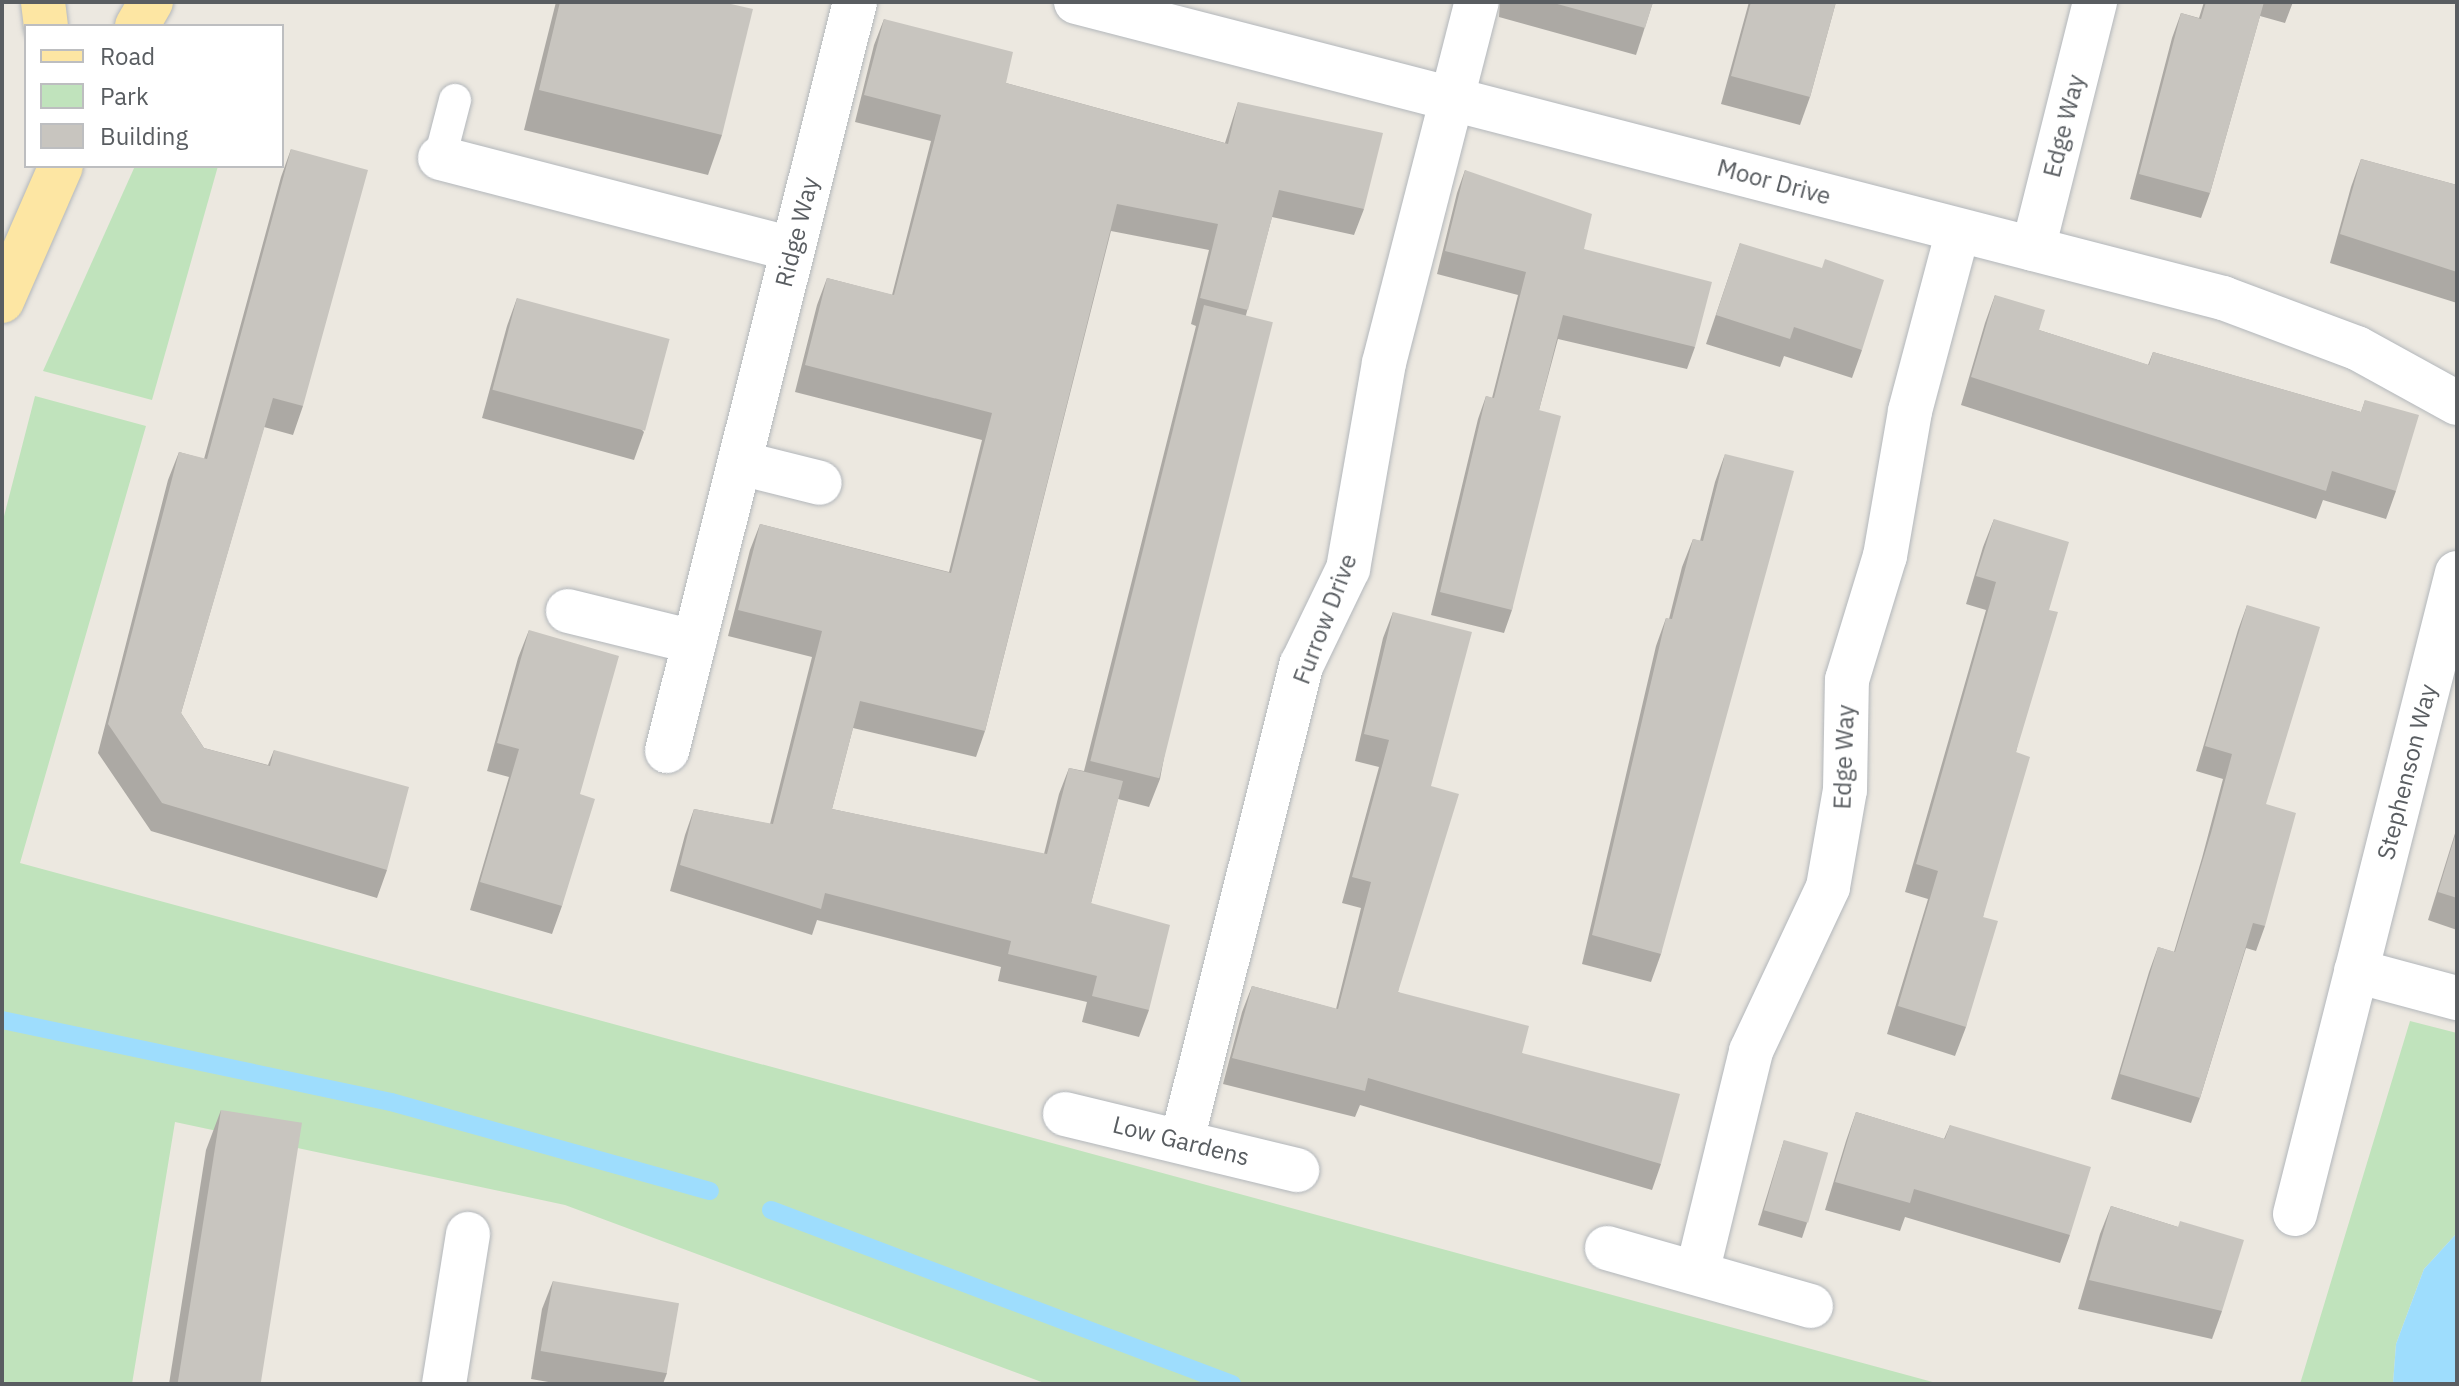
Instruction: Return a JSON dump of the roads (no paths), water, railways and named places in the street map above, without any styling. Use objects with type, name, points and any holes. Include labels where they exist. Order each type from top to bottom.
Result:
[{"type":"main road","points":[[43,2],[46,24]]},
{"type":"main road","points":[[138,24],[151,2]]},
{"type":"main road","points":[[2,301],[42,186],[59,168]]},
{"type":"street","name":"Ridge Way","points":[[667,751],[855,2]]},
{"type":"street","name":"Moor Drive","points":[[1076,2],[1454,96],[2293,321],[2457,403]]},
{"type":"street","name":"Furrow Drive","points":[[1182,1140],[1302,664],[1348,569],[1384,363],[1477,2]]},
{"type":"street","name":"Edge Way","points":[[2033,249],[2095,2]]},
{"type":"street","points":[[440,158],[792,249]]},
{"type":"street","name":"Edge Way","points":[[1697,1273],[1751,1051],[1828,887],[1845,790],[1847,680],[1885,556],[1910,411],[1958,231]]},
{"type":"street","points":[[740,463],[820,483]]},
{"type":"street","name":"Stephenson Way","points":[[2295,1214],[2457,573]]},
{"type":"street","points":[[568,611],[694,642]]},
{"type":"street","points":[[2356,971],[2457,998]]},
{"type":"street","name":"Low Gardens","points":[[1065,1114],[1297,1170]]},
{"type":"street","points":[[444,1384],[468,1234]]},
{"type":"street","points":[[1607,1248],[1811,1306]]},
{"type":"lane","points":[[440,158],[455,100]]},
{"type":"water","points":[[2457,1233],[2457,1384],[2393,1384],[2396,1344],[2424,1269]]},
{"type":"waterway","points":[[2,1020],[391,1102],[710,1191]]},
{"type":"waterway","points":[[771,1210],[1232,1384]]}]
